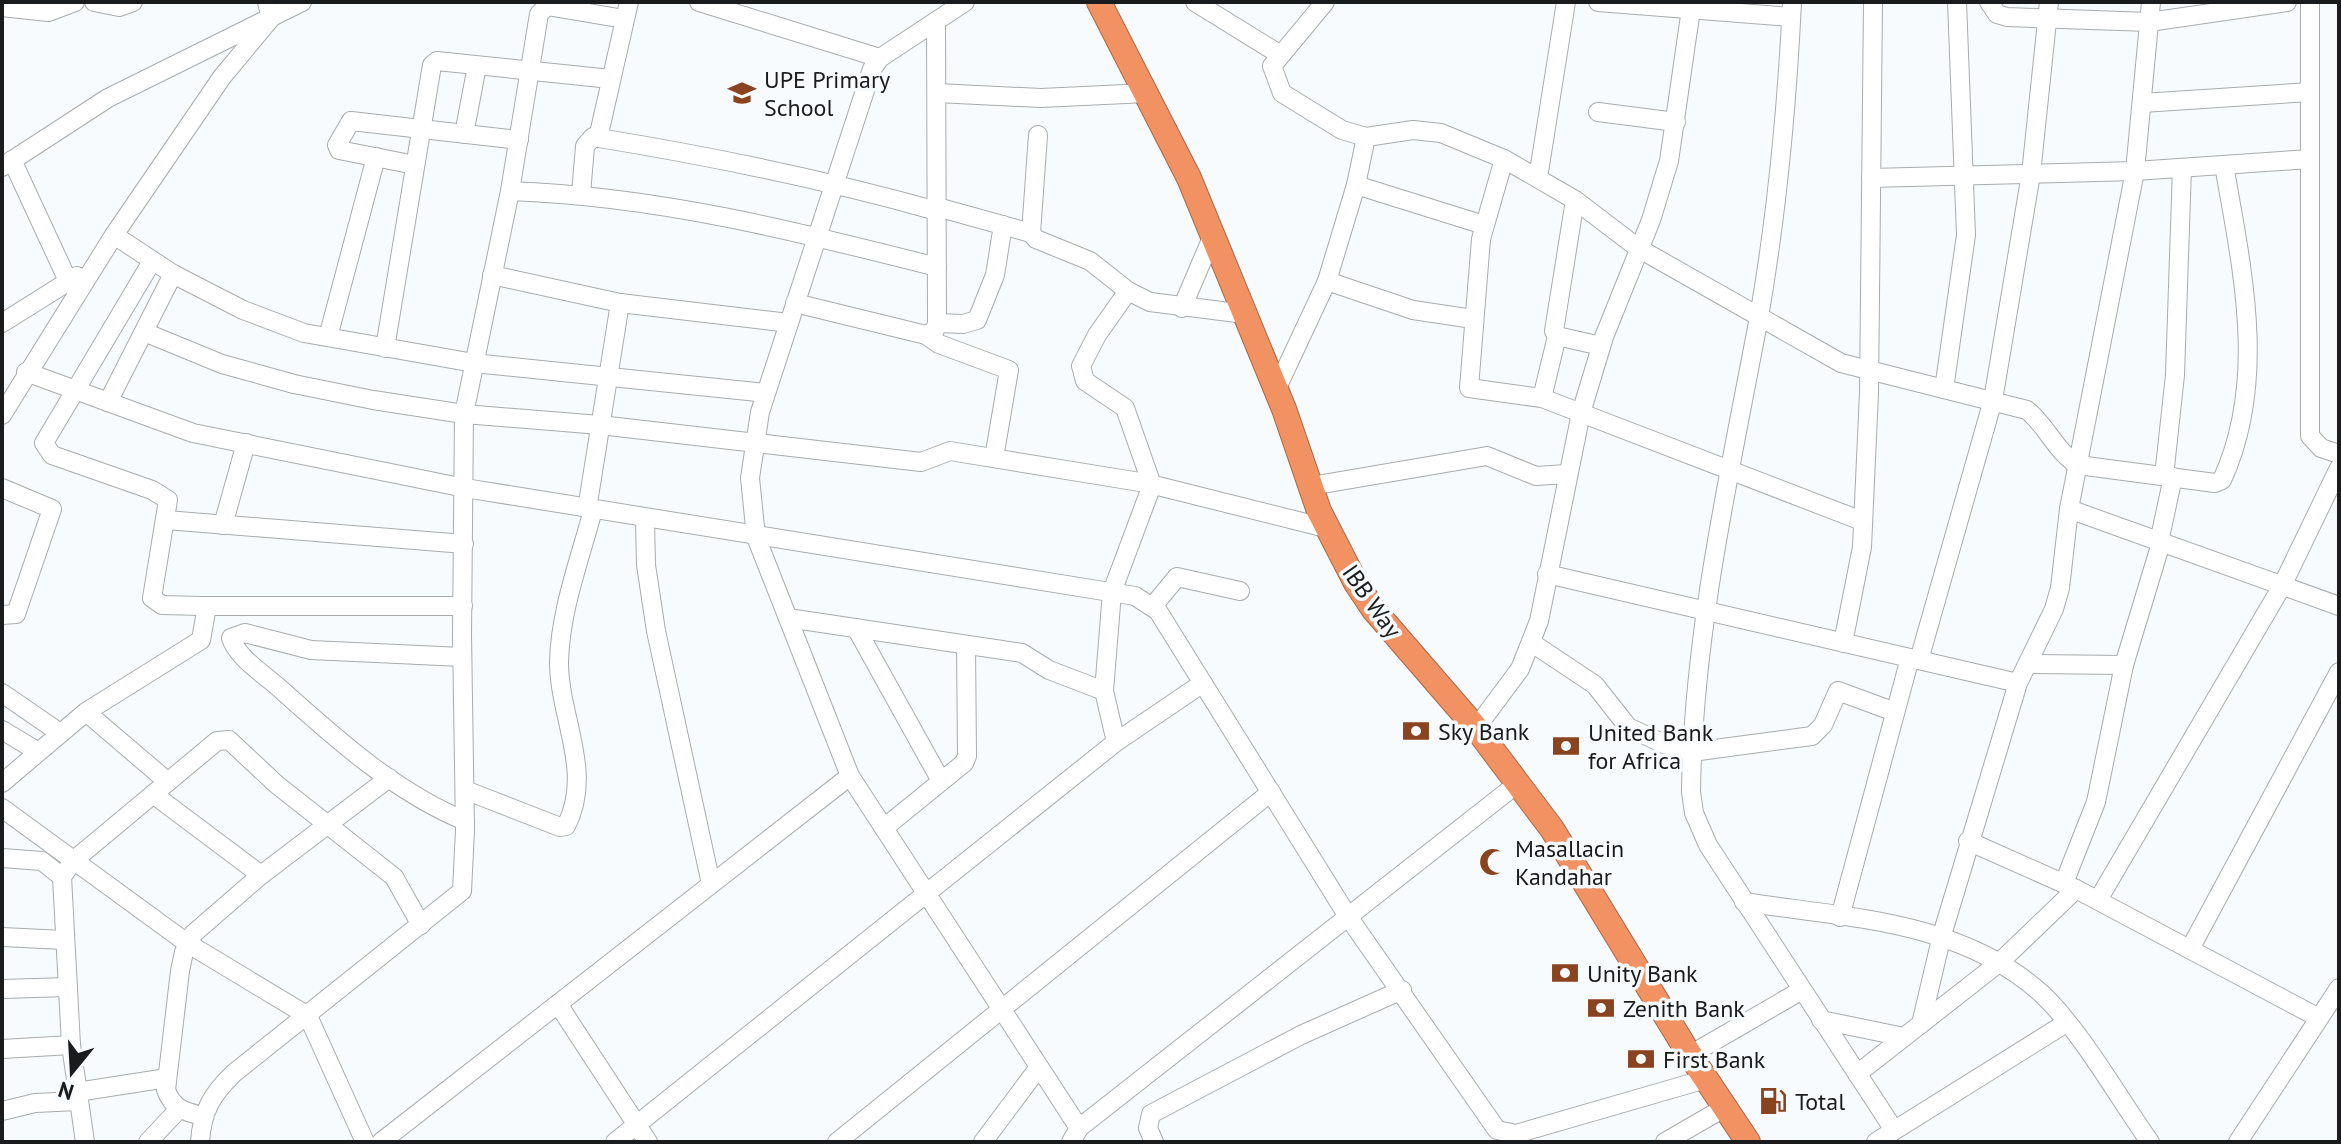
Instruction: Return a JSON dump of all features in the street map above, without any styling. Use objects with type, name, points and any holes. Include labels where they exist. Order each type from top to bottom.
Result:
[{"type":"highway","name":"IBB Way","points":[[1099,2],[1147,93],[1213,235],[1276,390],[1326,528],[1374,610],[1476,728],[1552,829],[1690,1055],[1748,1142]]},
{"type":"street","points":[[2,28],[11,6],[48,12],[75,2]]},
{"type":"street","points":[[102,4],[133,2]]},
{"type":"street","points":[[68,281],[7,164],[108,98],[269,10],[302,2]]},
{"type":"street","points":[[699,2],[752,11],[880,58]]},
{"type":"street","points":[[965,2],[880,58],[872,69],[766,393],[750,478],[756,537],[850,776],[1039,1067],[1075,1135],[1347,915],[1517,784]]},
{"type":"street","points":[[1195,2],[1220,9],[1279,54]]},
{"type":"street","points":[[1325,2],[1272,66],[1282,93],[1342,130],[1366,137],[1425,130],[1441,133],[1504,159],[1575,200],[1638,248],[1841,363],[2011,404],[2033,416],[2067,459],[2078,465],[2215,483],[2222,480],[2243,427],[2250,378],[2241,265],[2224,165]]},
{"type":"street","points":[[1538,178],[1566,2]]},
{"type":"street","points":[[1598,2],[1792,10],[1774,217],[1707,612],[1692,752],[1694,813],[1708,845],[1894,1130]]},
{"type":"street","points":[[1843,643],[1862,547],[1869,372],[1873,2]]},
{"type":"street","points":[[1944,389],[1963,265],[1964,176],[1957,2]]},
{"type":"street","points":[[1989,2],[1997,14],[2007,17],[2049,11],[2149,22],[2287,2]]},
{"type":"street","points":[[1921,1024],[1968,841],[2018,683],[2054,609],[2060,588],[2069,509],[2135,171],[2151,2]]},
{"type":"street","points":[[2310,2],[2310,436],[2321,448],[2339,454]]},
{"type":"street","points":[[1476,728],[1520,669],[1532,643],[1581,413],[1601,346],[1651,220],[1676,122],[1692,5]]},
{"type":"street","points":[[200,1142],[203,1116],[212,1095],[234,1073],[462,891],[465,864],[462,657],[464,414],[510,191],[539,14],[547,6],[627,11],[598,138]]},
{"type":"street","points":[[2,415],[114,235],[269,10]]},
{"type":"street","points":[[1840,917],[1895,712],[1993,400],[2031,174],[2049,11]]},
{"type":"street","points":[[936,21],[937,267],[932,329],[939,344],[1009,370],[994,458]]},
{"type":"street","points":[[385,348],[432,65],[437,61],[611,79]]},
{"type":"street","points":[[464,134],[477,66]]},
{"type":"street","points":[[2142,103],[2310,92]]},
{"type":"street","points":[[937,93],[1041,98],[1147,93]]},
{"type":"street","points":[[1598,112],[1676,122]]},
{"type":"street","points":[[415,165],[337,148],[348,123],[519,140]]},
{"type":"street","points":[[1031,233],[1038,135]]},
{"type":"street","points":[[581,194],[585,146],[593,137],[711,155],[835,182],[1031,233],[1036,239],[1090,261],[1128,291],[1150,302],[1245,314]]},
{"type":"street","points":[[1276,390],[1327,281],[1356,185],[1366,137]]},
{"type":"street","points":[[328,337],[376,157]]},
{"type":"street","points":[[1504,159],[1484,225],[1469,388],[1542,398],[1862,521]]},
{"type":"street","points":[[1871,178],[2135,171],[2310,159]]},
{"type":"street","points":[[1857,1074],[2000,962],[2070,886],[2096,802],[2124,665],[2160,542],[2169,477],[2175,375],[2182,168]]},
{"type":"street","points":[[1356,185],[1484,225]]},
{"type":"street","points":[[510,191],[581,194],[703,211],[937,267]]},
{"type":"street","points":[[1542,398],[1557,336],[1554,331],[1575,200]]},
{"type":"street","points":[[795,303],[932,329],[977,320],[995,275],[1003,225]]},
{"type":"street","points":[[114,235],[151,263],[239,308],[304,333],[474,363],[766,393]]},
{"type":"street","points":[[1182,308],[1213,235]]},
{"type":"street","points":[[151,263],[44,443],[45,449],[52,455],[158,493],[168,500],[152,598],[162,605],[206,617],[463,606]]},
{"type":"street","points":[[2,323],[96,264]]},
{"type":"street","points":[[108,402],[173,274]]},
{"type":"street","points":[[492,275],[620,303],[789,323]]},
{"type":"street","points":[[1327,281],[1413,310],[1473,319]]},
{"type":"street","points":[[1116,742],[1104,691],[1112,592],[1152,485],[1125,408],[1085,381],[1081,366],[1097,335],[1128,291]]},
{"type":"street","points":[[465,790],[560,827],[566,826],[571,817],[579,780],[559,660],[590,510],[620,303]]},
{"type":"street","points":[[144,332],[214,361],[294,384],[464,414],[600,425],[921,462],[950,451],[1152,485],[1326,528]]},
{"type":"street","points":[[1557,336],[1601,346]]},
{"type":"street","points":[[26,372],[186,430],[465,488],[1135,596],[1153,606],[1347,915],[1497,1130],[1505,1135],[1706,1079]]},
{"type":"street","points":[[223,525],[246,443]]},
{"type":"street","points":[[1311,486],[1487,456],[1536,476],[1567,474]]},
{"type":"street","points":[[2098,900],[2282,586],[2339,468]]},
{"type":"street","points":[[2,488],[52,509],[16,614],[2,615]]},
{"type":"street","points":[[2069,509],[2339,606]]},
{"type":"street","points":[[645,519],[646,565],[656,631],[711,884]]},
{"type":"street","points":[[166,520],[464,544]]},
{"type":"street","points":[[1547,574],[2018,683]]},
{"type":"street","points":[[1153,606],[1177,577],[1240,591]]},
{"type":"street","points":[[2,783],[86,712],[201,640],[206,617]]},
{"type":"street","points":[[788,618],[1022,653],[1049,670],[1104,691]]},
{"type":"street","points":[[856,628],[941,781]]},
{"type":"street","points":[[462,657],[311,650],[245,633],[231,638],[246,659],[344,745],[382,784],[438,809],[465,826]]},
{"type":"street","points":[[1532,643],[1595,685],[1628,727],[1692,752],[1812,736],[1823,725],[1838,691],[1895,712]]},
{"type":"street","points":[[884,828],[967,756],[966,645]]},
{"type":"street","points":[[2028,664],[2124,665]]},
{"type":"street","points":[[2190,949],[2339,672]]},
{"type":"street","points":[[615,1142],[1116,742],[1203,683]]},
{"type":"street","points":[[2,693],[60,733]]},
{"type":"street","points":[[86,712],[160,788],[261,875]]},
{"type":"street","points":[[2,730],[37,751]]},
{"type":"street","points":[[85,1142],[71,1045],[64,940],[67,869],[223,738],[394,877],[421,925]]},
{"type":"street","points":[[381,1142],[850,776]]},
{"type":"street","points":[[203,1116],[179,1109],[171,1102],[166,1090],[187,943],[261,875],[382,784]]},
{"type":"street","points":[[837,1142],[1271,792]]},
{"type":"street","points":[[2,808],[67,869],[308,1016],[365,1142]]},
{"type":"street","points":[[1968,841],[2098,900],[2319,1018]]},
{"type":"street","points":[[2,858],[42,861],[67,869]]},
{"type":"street","points":[[1744,902],[1942,935],[2000,962],[2041,994],[2066,1023],[2150,1142]]},
{"type":"street","points":[[2,937],[64,940]]},
{"type":"street","points":[[2,989],[68,987]]},
{"type":"street","points":[[2238,1142],[2339,988]]},
{"type":"street","points":[[1154,1142],[1148,1128],[1151,1114],[1301,1035],[1402,990]]},
{"type":"street","points":[[1690,1055],[1802,990]]},
{"type":"street","points":[[558,1004],[648,1142]]},
{"type":"street","points":[[1821,1020],[1904,1037]]},
{"type":"street","points":[[1876,1142],[2066,1023]]},
{"type":"street","points":[[2,1049],[71,1045]]},
{"type":"street","points":[[983,1142],[1039,1067]]},
{"type":"street","points":[[2,1111],[167,1078]]},
{"type":"street","points":[[1665,1142],[1724,1108]]},
{"type":"street","points":[[148,1142],[179,1109]]},
{"type":"place","name":"UPE Primary School","points":[[742,93]]},
{"type":"place","name":"Sky Bank","points":[[1416,731]]},
{"type":"place","name":"United Bank for Africa","points":[[1566,746]]},
{"type":"place","name":"Masallacin Kandahar","points":[[1493,862]]},
{"type":"place","name":"Unity Bank","points":[[1565,973]]},
{"type":"place","name":"Zenith Bank","points":[[1601,1008]]},
{"type":"place","name":"First Bank","points":[[1641,1059]]},
{"type":"place","name":"Total","points":[[1773,1101]]}]
